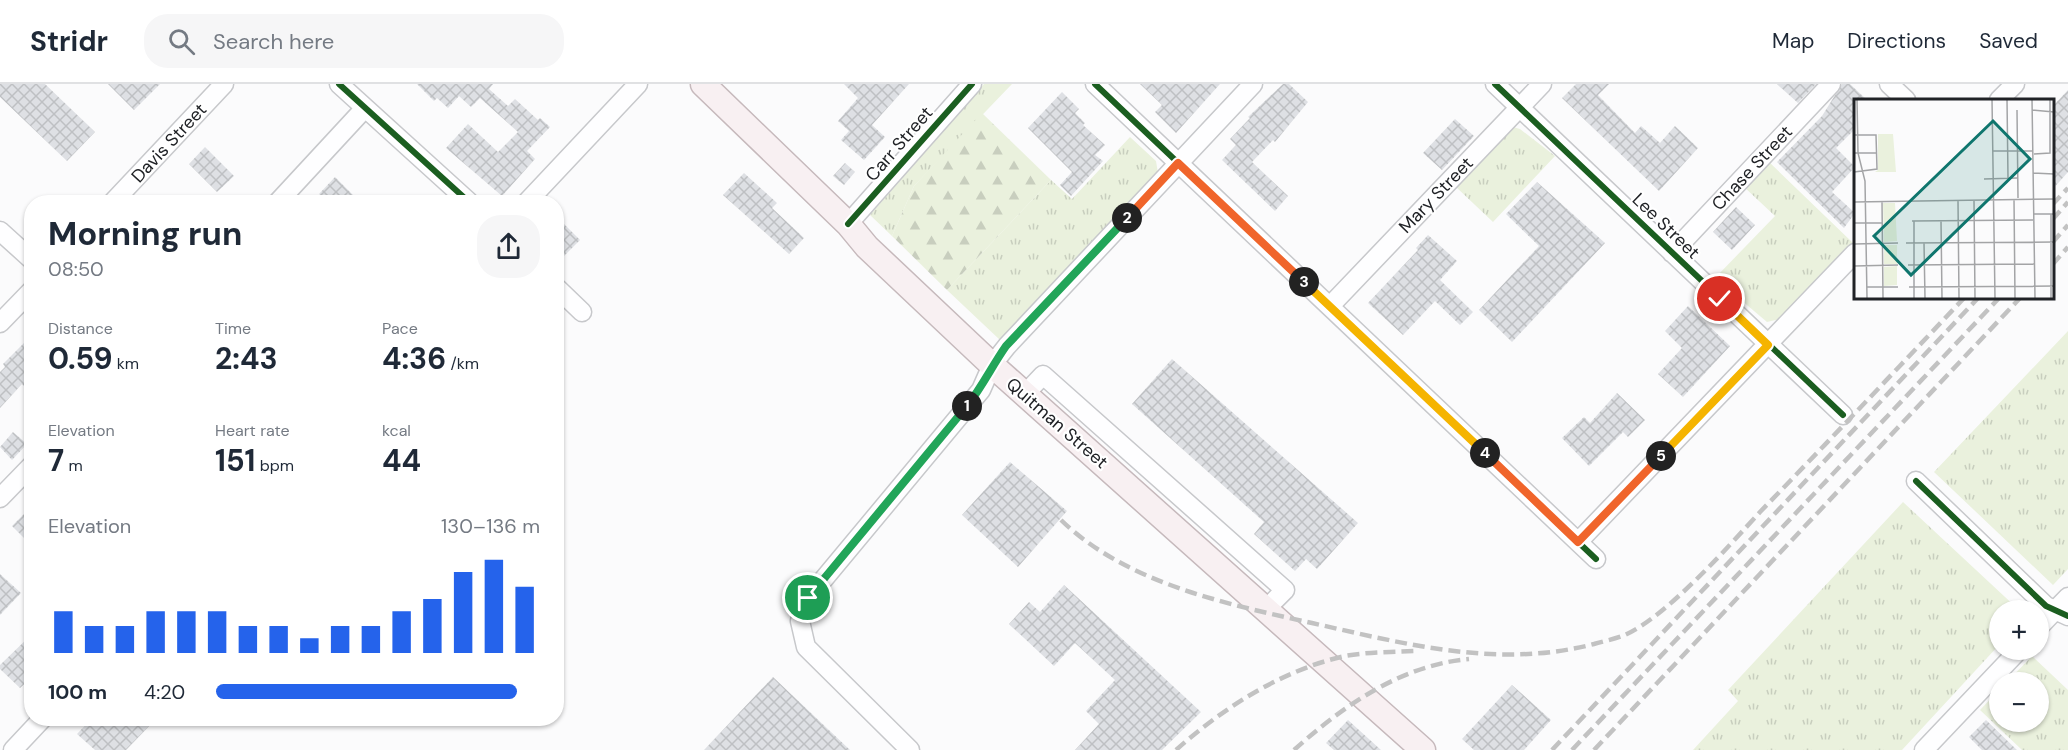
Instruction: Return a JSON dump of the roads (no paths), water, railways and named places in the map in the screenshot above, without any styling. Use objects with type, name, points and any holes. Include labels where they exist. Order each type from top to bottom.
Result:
[{"type":"main road","name":"Quitman Street","points":[[703,84],[848,224],[867,247],[992,365],[1423,750]]},
{"type":"street","name":"Davis Street","points":[[121,195],[224,84]]},
{"type":"street","points":[[339,84],[461,195]]},
{"type":"street","points":[[534,195],[638,84]]},
{"type":"street","name":"Carr Street","points":[[848,224],[972,84]]},
{"type":"street","points":[[1095,84],[1596,559]]},
{"type":"street","points":[[910,750],[806,647],[800,621],[808,598],[981,390],[992,365],[1006,346],[1253,84]]},
{"type":"street","name":"Lee Street","points":[[1495,84],[1843,415]]},
{"type":"street","name":"Mary Street","points":[[1330,306],[1542,84]]},
{"type":"street","name":"Chase Street","points":[[1672,253],[1831,84]]},
{"type":"street","points":[[1889,84],[1905,99]]},
{"type":"street","points":[[2001,99],[2015,84]]},
{"type":"street","points":[[284,195],[365,108]]},
{"type":"street","points":[[0,231],[24,253]]},
{"type":"street","points":[[1578,542],[1854,254]]},
{"type":"street","points":[[564,295],[582,312]]},
{"type":"street","points":[[0,323],[24,298]]},
{"type":"street","points":[[1025,394],[1043,375],[1285,590],[1266,609]]},
{"type":"street","points":[[0,498],[24,473]]},
{"type":"street","points":[[1916,482],[2046,606],[2062,613]]},
{"type":"street","points":[[1200,549],[1217,530]]},
{"type":"street","points":[[1241,586],[1258,567]]},
{"type":"street","points":[[2049,621],[2062,613],[2068,597]]},
{"type":"street","points":[[1924,750],[2010,660]]},
{"type":"street","points":[[13,750],[36,726]]},
{"type":"railway","points":[[2053,204],[2068,188]]},
{"type":"railway","points":[[2053,219],[2068,202]]},
{"type":"railway","points":[[2053,242],[2068,225]]},
{"type":"railway","points":[[2053,264],[2068,247]]},
{"type":"railway","points":[[1061,520],[1087,542],[1146,575],[1212,599],[1279,616],[1382,639],[1452,651],[1523,654],[1558,651],[1594,644],[1625,635],[1642,626],[1678,597],[1964,298]]},
{"type":"railway","points":[[1552,750],[1978,298]]},
{"type":"railway","points":[[1572,750],[1999,298]]},
{"type":"railway","points":[[1594,750],[2020,298]]},
{"type":"railway","points":[[1176,750],[1194,734],[1254,692],[1299,671],[1345,656],[1414,651]]},
{"type":"railway","points":[[1294,750],[1332,718],[1374,690],[1420,670],[1469,659]]}]
